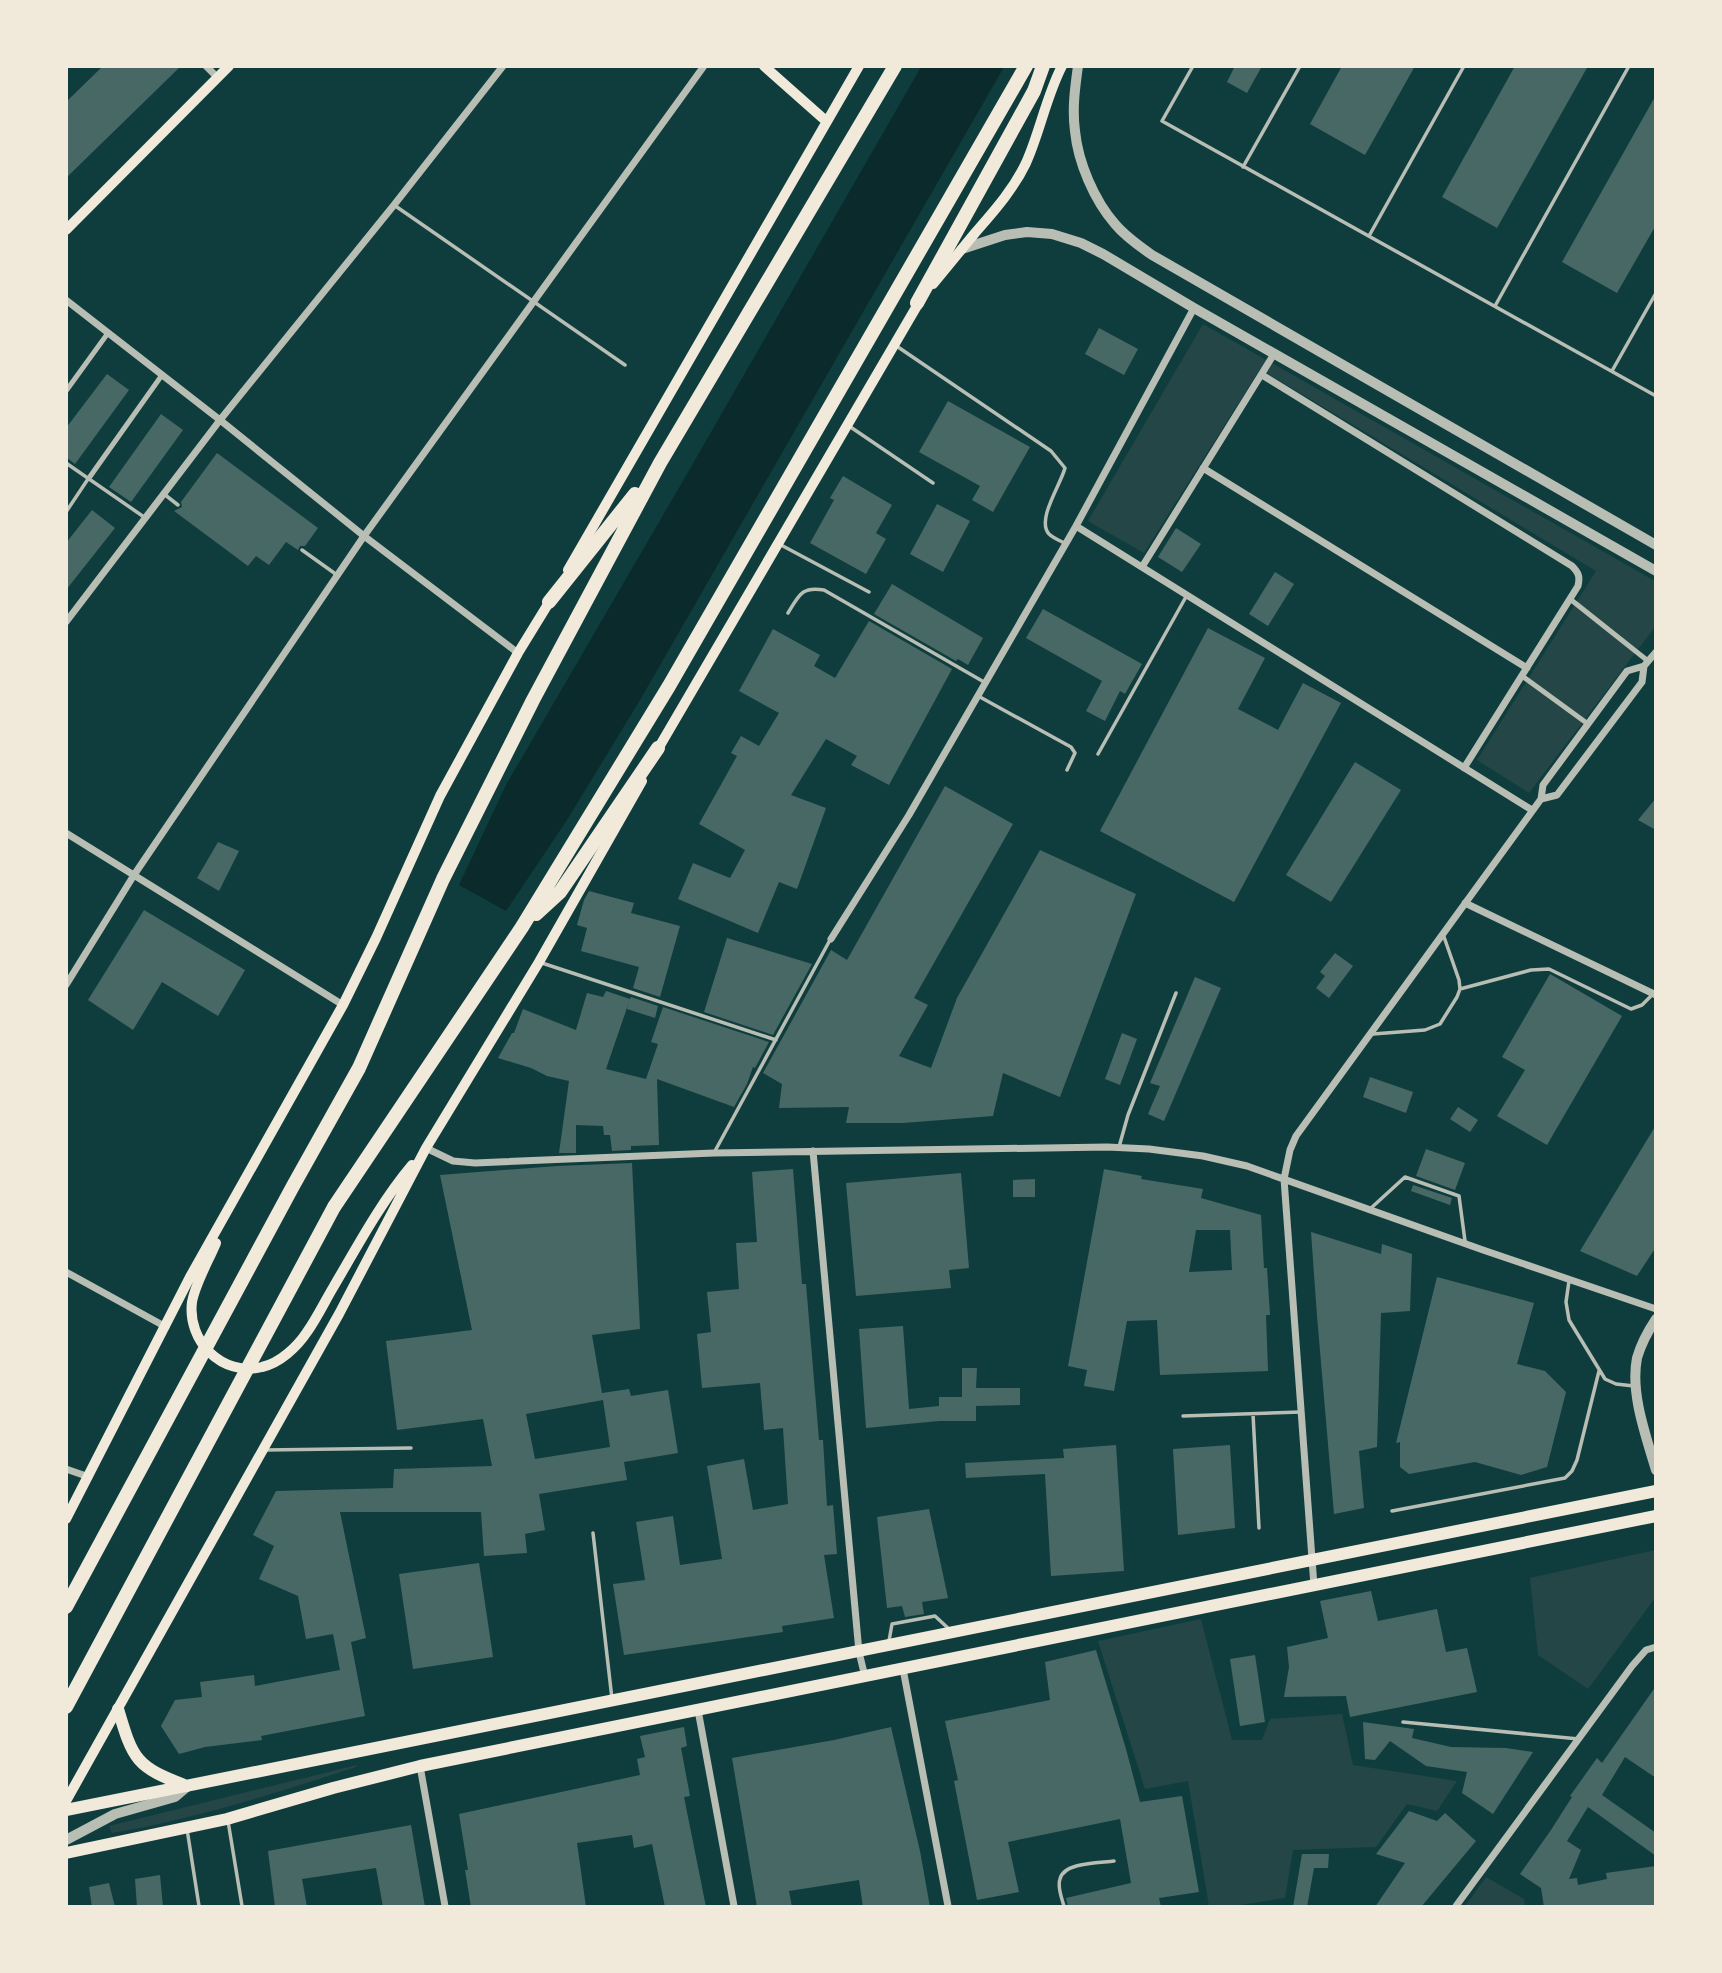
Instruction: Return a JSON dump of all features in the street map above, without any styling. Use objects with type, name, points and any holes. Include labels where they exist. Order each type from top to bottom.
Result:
[{"type":"highway","points":[[66,1607],[359,1068],[443,879],[533,700],[660,463],[895,66]]},
{"type":"highway","points":[[66,1707],[334,1207],[522,927],[668,686],[1026,66]]},
{"type":"highway","points":[[917,303],[1034,91],[1043,66]]},
{"type":"highway","points":[[549,603],[660,463]]},
{"type":"highway","points":[[522,927],[560,892],[658,748]]},
{"type":"main road","points":[[66,230],[229,66]]},
{"type":"main road","points":[[764,66],[826,121]]},
{"type":"main road","points":[[66,1519],[190,1277],[343,1004],[440,796],[518,653],[859,66]]},
{"type":"main road","points":[[66,1801],[339,1314],[426,1148],[539,962],[635,796],[658,748],[917,303],[1004,200],[1016,182],[1026,164],[1062,66]]},
{"type":"main road","points":[[238,1192],[192,1301],[192,1320],[197,1337],[208,1352],[222,1362],[241,1368],[260,1368],[278,1361],[307,1333],[371,1223],[396,1185],[426,1148]]},
{"type":"main road","points":[[66,1810],[1656,1491]]},
{"type":"main road","points":[[66,1853],[228,1819],[419,1766],[1656,1516]]},
{"type":"main road","points":[[118,1709],[128,1744],[140,1762],[153,1771],[188,1786]]},
{"type":"street","points":[[206,66],[218,78]]},
{"type":"street","points":[[66,622],[220,420],[503,66]]},
{"type":"street","points":[[66,985],[134,874],[364,536],[704,66]]},
{"type":"street","points":[[1078,66],[1074,97],[1074,132],[1080,154],[1104,208],[1133,242],[1656,545]]},
{"type":"street","points":[[962,249],[1005,235],[1027,232],[1065,237],[1103,254],[1656,571]]},
{"type":"street","points":[[66,300],[364,536],[518,653]]},
{"type":"street","points":[[831,939],[909,814],[1066,545],[1194,308]]},
{"type":"street","points":[[66,391],[108,333]]},
{"type":"street","points":[[1142,567],[1275,354]]},
{"type":"street","points":[[89,478],[162,375]]},
{"type":"street","points":[[1262,375],[1573,566],[1580,577],[1578,586],[1464,768]]},
{"type":"street","points":[[1203,468],[1527,668]]},
{"type":"street","points":[[1076,526],[1532,810]]},
{"type":"street","points":[[1570,599],[1646,664],[1656,667]]},
{"type":"street","points":[[1541,799],[1557,795],[1642,681],[1646,664],[1656,652]]},
{"type":"street","points":[[1314,1586],[1284,1179],[1290,1150],[1296,1136],[1541,799],[1543,785],[1627,671],[1646,664]]},
{"type":"street","points":[[1522,676],[1588,724]]},
{"type":"street","points":[[66,833],[343,1004]]},
{"type":"street","points":[[1465,903],[1654,994]]},
{"type":"street","points":[[426,1148],[453,1161],[475,1163],[714,1153],[1119,1147],[1203,1156],[1247,1166],[1656,1309]]},
{"type":"street","points":[[813,1151],[859,1652],[865,1677]]},
{"type":"street","points":[[66,1272],[166,1327]]},
{"type":"street","points":[[1656,1319],[1638,1356],[1635,1387],[1656,1470]]},
{"type":"street","points":[[66,1469],[89,1477]]},
{"type":"street","points":[[1456,1906],[1641,1654],[1656,1647]]},
{"type":"street","points":[[903,1669],[948,1906]]},
{"type":"street","points":[[698,1710],[734,1906]]},
{"type":"street","points":[[419,1766],[444,1906]]},
{"type":"street","points":[[66,1840],[115,1814],[175,1797],[188,1786]]},
{"type":"lane","points":[[1193,66],[1162,121],[1656,396]]},
{"type":"lane","points":[[1244,167],[1300,66]]},
{"type":"lane","points":[[1369,236],[1464,66]]},
{"type":"lane","points":[[1495,306],[1629,66]]},
{"type":"lane","points":[[394,205],[625,365]]},
{"type":"lane","points":[[1612,371],[1656,293]]},
{"type":"lane","points":[[894,344],[1051,451],[1060,461],[1065,468],[1045,515],[1045,526],[1048,533],[1066,545]]},
{"type":"lane","points":[[847,425],[933,483]]},
{"type":"lane","points":[[66,463],[145,519]]},
{"type":"lane","points":[[66,512],[89,478]]},
{"type":"lane","points":[[164,494],[178,505]]},
{"type":"lane","points":[[779,544],[870,592]]},
{"type":"lane","points":[[302,550],[337,575]]},
{"type":"lane","points":[[788,613],[807,589],[824,590],[985,683]]},
{"type":"lane","points":[[1098,754],[1187,595]]},
{"type":"lane","points":[[978,696],[1071,747],[1075,753],[1068,770]]},
{"type":"lane","points":[[1370,1034],[1432,1028],[1440,1024],[1460,989],[1443,934]]},
{"type":"lane","points":[[714,1153],[831,939]]},
{"type":"lane","points":[[539,962],[776,1040]]},
{"type":"lane","points":[[1460,989],[1531,970],[1549,970],[1631,1009],[1642,1005],[1654,994]]},
{"type":"lane","points":[[1119,1147],[1128,1115],[1176,993]]},
{"type":"lane","points":[[1369,1210],[1405,1177],[1459,1196],[1465,1243]]},
{"type":"lane","points":[[1570,1279],[1566,1302],[1569,1320],[1599,1371],[1605,1380],[1611,1383],[1635,1387]]},
{"type":"lane","points":[[1392,1511],[1565,1478],[1577,1460],[1599,1371]]},
{"type":"lane","points":[[1183,1416],[1301,1412]]},
{"type":"lane","points":[[1253,1414],[1259,1528]]},
{"type":"lane","points":[[263,1450],[411,1448]]},
{"type":"lane","points":[[593,1533],[612,1701]]},
{"type":"lane","points":[[887,1646],[892,1624],[935,1616],[954,1633]]},
{"type":"lane","points":[[1403,1722],[1579,1739]]},
{"type":"lane","points":[[228,1819],[242,1906]]},
{"type":"lane","points":[[187,1827],[199,1906]]},
{"type":"lane","points":[[1064,1906],[1059,1883],[1064,1871],[1071,1867],[1114,1861]]},
{"type":"shaded area","points":[[921,67],[1004,67],[640,700],[567,820],[506,911],[459,885],[506,785]]},
{"type":"shaded area","points":[[1203,324],[1655,581],[1655,627],[1529,793],[1477,760],[1596,571],[1260,369],[1144,553],[1088,521]]},
{"type":"shaded area","points":[[1655,1550],[1655,1598],[1588,1689],[1538,1655],[1530,1578]]},
{"type":"shaded area","points":[[1201,1619],[1232,1740],[1262,1740],[1270,1719],[1342,1714],[1353,1765],[1457,1781],[1437,1811],[1407,1804],[1376,1847],[1293,1850],[1285,1898],[1234,1906],[1209,1906],[1188,1781],[1145,1789],[1098,1641]]},
{"type":"shaded area","points":[[357,1765],[266,1796],[204,1813],[112,1833],[109,1826]]},
{"type":"shaded area","points":[[1486,1877],[1524,1899],[1525,1906],[1465,1906]]},
{"type":"building","points":[[103,66],[181,66],[66,178],[66,102]]},
{"type":"building","points":[[1235,66],[1262,66],[1247,93],[1227,82]]},
{"type":"building","points":[[1342,66],[1415,66],[1365,155],[1310,124]]},
{"type":"building","points":[[1515,66],[1588,66],[1497,228],[1442,197]]},
{"type":"building","points":[[1656,95],[1656,225],[1617,293],[1562,262]]},
{"type":"building","points":[[1099,328],[1138,349],[1124,375],[1085,354]]},
{"type":"building","points":[[107,374],[129,390],[75,464],[66,457],[66,428]]},
{"type":"building","points":[[948,401],[1030,447],[993,512],[972,500],[980,486],[919,452]]},
{"type":"building","points":[[161,414],[183,430],[131,502],[109,487]]},
{"type":"building","points":[[217,453],[318,528],[305,546],[300,546],[298,550],[286,542],[269,565],[256,556],[248,566],[174,511],[182,507],[181,502]]},
{"type":"building","points":[[843,476],[892,505],[876,533],[886,539],[866,574],[810,543],[834,500],[830,498]]},
{"type":"building","points":[[937,504],[970,521],[943,572],[910,554]]},
{"type":"building","points":[[92,510],[115,528],[66,590],[66,543]]},
{"type":"building","points":[[1176,528],[1201,544],[1182,572],[1158,557]]},
{"type":"building","points":[[1275,572],[1294,584],[1268,626],[1249,614]]},
{"type":"building","points":[[892,584],[983,638],[968,665],[958,659],[956,661],[874,614]]},
{"type":"building","points":[[1043,609],[1142,664],[1125,694],[1120,691],[1105,721],[1086,711],[1102,681],[1026,638]]},
{"type":"building","points":[[869,621],[952,669],[889,785],[851,765],[857,756],[826,739],[791,795],[826,808],[797,889],[779,882],[758,933],[678,899],[693,863],[730,878],[745,850],[699,824],[737,756],[731,753],[741,736],[759,746],[779,713],[739,691],[773,629],[820,655],[814,666],[835,678]]},
{"type":"building","points":[[1208,628],[1265,658],[1238,709],[1278,730],[1303,683],[1341,703],[1234,902],[1100,831]]},
{"type":"building","points":[[1355,762],[1401,790],[1331,902],[1286,875]]},
{"type":"building","points":[[945,786],[1013,824],[914,998],[928,1005],[899,1056],[931,1068],[957,998],[1040,850],[1136,894],[1060,1097],[1003,1073],[993,1116],[903,1123],[846,1123],[849,1107],[779,1108],[782,1084],[763,1073],[831,950],[847,960]]},
{"type":"building","points":[[1656,798],[1656,830],[1638,820]]},
{"type":"building","points":[[218,842],[239,851],[219,891],[197,878]]},
{"type":"building","points":[[589,891],[634,903],[631,913],[680,926],[660,997],[633,988],[639,967],[581,951],[587,928],[577,925]]},
{"type":"building","points":[[144,910],[245,970],[218,1016],[162,982],[133,1030],[88,1000]]},
{"type":"building","points":[[727,938],[812,964],[773,1035],[704,1012]]},
{"type":"building","points":[[1335,953],[1353,966],[1329,998],[1316,988],[1325,976],[1320,972]]},
{"type":"building","points":[[1550,974],[1622,1016],[1547,1145],[1497,1116],[1525,1070],[1502,1057]]},
{"type":"building","points":[[1195,977],[1221,988],[1164,1121],[1148,1114],[1160,1086],[1150,1083]]},
{"type":"building","points":[[606,991],[658,1006],[655,1018],[627,1009],[629,1002],[606,1069],[646,1079],[658,1044],[651,1042],[663,1007],[769,1042],[755,1068],[753,1067],[734,1107],[657,1079],[659,1145],[631,1146],[631,1150],[612,1151],[610,1135],[604,1135],[603,1126],[576,1125],[576,1153],[559,1153],[569,1081],[498,1058],[514,1033],[523,1009],[576,1030],[587,993],[603,997]]},
{"type":"building","points":[[1122,1033],[1137,1039],[1120,1085],[1105,1079]]},
{"type":"building","points":[[1370,1077],[1413,1092],[1406,1113],[1363,1097]]},
{"type":"building","points":[[1458,1107],[1478,1120],[1470,1132],[1450,1119]]},
{"type":"building","points":[[1656,1125],[1656,1247],[1637,1276],[1580,1251]]},
{"type":"building","points":[[1426,1149],[1465,1163],[1455,1190],[1416,1176]]},
{"type":"building","points":[[632,1163],[640,1329],[592,1335],[602,1393],[629,1389],[631,1396],[668,1390],[678,1453],[624,1462],[627,1480],[539,1494],[545,1530],[525,1534],[527,1553],[484,1556],[481,1512],[340,1512],[366,1638],[351,1642],[365,1716],[261,1736],[262,1740],[205,1747],[179,1754],[161,1726],[175,1700],[202,1697],[200,1682],[254,1675],[255,1686],[340,1670],[333,1634],[306,1639],[298,1596],[259,1579],[274,1546],[253,1535],[276,1491],[393,1488],[394,1469],[492,1466],[483,1419],[397,1430],[386,1341],[472,1330],[440,1175]],"holes":[[[603,1400],[610,1447],[535,1459],[526,1414]]]},
{"type":"building","points":[[793,1169],[819,1440],[823,1440],[827,1506],[833,1505],[837,1554],[824,1555],[834,1618],[782,1626],[783,1632],[624,1655],[613,1584],[645,1580],[636,1522],[673,1516],[680,1565],[722,1559],[707,1466],[744,1459],[753,1510],[788,1504],[783,1428],[764,1430],[760,1383],[702,1388],[697,1334],[711,1332],[707,1292],[739,1289],[736,1243],[757,1242],[752,1172]]},
{"type":"building","points":[[1104,1169],[1142,1176],[1141,1179],[1203,1189],[1201,1198],[1261,1215],[1270,1315],[1266,1315],[1268,1371],[1160,1375],[1157,1320],[1127,1321],[1114,1391],[1084,1386],[1087,1370],[1068,1366]],"holes":[[[1196,1230],[1230,1230],[1232,1270],[1189,1272]]]},
{"type":"building","points":[[961,1173],[969,1268],[949,1270],[951,1288],[856,1296],[846,1183]]},
{"type":"building","points":[[1035,1179],[1035,1197],[1013,1197],[1013,1180]]},
{"type":"building","points":[[1413,1185],[1452,1198],[1450,1205],[1411,1191]]},
{"type":"building","points":[[1311,1232],[1381,1254],[1382,1244],[1412,1254],[1410,1311],[1381,1313],[1377,1447],[1359,1451],[1364,1508],[1334,1514],[1317,1316]]},
{"type":"building","points":[[1437,1277],[1534,1303],[1517,1364],[1545,1371],[1566,1392],[1547,1467],[1521,1475],[1475,1462],[1409,1474],[1400,1467],[1400,1442],[1396,1443]]},
{"type":"building","points":[[903,1326],[909,1409],[939,1406],[939,1397],[962,1397],[962,1368],[977,1368],[976,1388],[1020,1388],[1020,1405],[976,1406],[976,1421],[939,1421],[866,1428],[859,1329]]},
{"type":"building","points":[[1116,1445],[1124,1571],[1051,1576],[1045,1474],[966,1478],[965,1463],[1064,1458],[1063,1449]]},
{"type":"building","points":[[1230,1445],[1235,1528],[1178,1535],[1173,1449]]},
{"type":"building","points":[[929,1509],[948,1598],[922,1602],[924,1614],[905,1617],[902,1606],[887,1608],[877,1517]]},
{"type":"building","points":[[479,1563],[493,1657],[413,1669],[399,1574]]},
{"type":"building","points":[[1371,1591],[1378,1621],[1437,1609],[1446,1652],[1467,1648],[1477,1692],[1350,1717],[1346,1696],[1284,1697],[1289,1667],[1287,1647],[1328,1638],[1320,1601]]},
{"type":"building","points":[[1096,1650],[1140,1802],[1182,1796],[1199,1892],[1159,1898],[1161,1907],[1068,1907],[1066,1898],[1131,1883],[1120,1819],[1008,1842],[1019,1892],[977,1900],[954,1781],[958,1780],[945,1721],[1050,1700],[1045,1662]]},
{"type":"building","points":[[1255,1655],[1265,1722],[1240,1726],[1230,1659]]},
{"type":"building","points":[[1656,1686],[1656,1778],[1625,1757],[1602,1795],[1656,1833],[1656,1856],[1588,1807],[1567,1841],[1581,1850],[1569,1879],[1577,1878],[1578,1885],[1607,1879],[1606,1873],[1656,1866],[1656,1905],[1544,1907],[1541,1888],[1520,1874],[1597,1758],[1602,1763]]},
{"type":"building","points":[[1363,1722],[1414,1729],[1412,1738],[1451,1747],[1506,1748],[1533,1752],[1493,1814],[1462,1793],[1467,1772],[1426,1766],[1390,1741],[1375,1760],[1365,1759]]},
{"type":"building","points":[[684,1727],[687,1746],[681,1748],[690,1796],[684,1797],[706,1907],[665,1907],[652,1844],[634,1848],[632,1835],[577,1843],[586,1907],[471,1907],[459,1814],[640,1775],[637,1759],[645,1757],[640,1736]]},
{"type":"building","points":[[891,1727],[930,1907],[863,1907],[859,1880],[789,1891],[792,1907],[757,1907],[732,1758]]},
{"type":"building","points":[[1409,1811],[1437,1821],[1445,1813],[1476,1841],[1421,1907],[1375,1907],[1405,1863],[1376,1854]]},
{"type":"building","points":[[411,1825],[425,1907],[383,1907],[376,1868],[302,1879],[307,1907],[275,1907],[268,1851]]},
{"type":"building","points":[[1302,1854],[1329,1854],[1328,1868],[1314,1868],[1307,1907],[1293,1907]]},
{"type":"building","points":[[160,1875],[163,1907],[137,1907],[135,1879]]},
{"type":"building","points":[[109,1883],[115,1907],[92,1907],[89,1887]]}]
